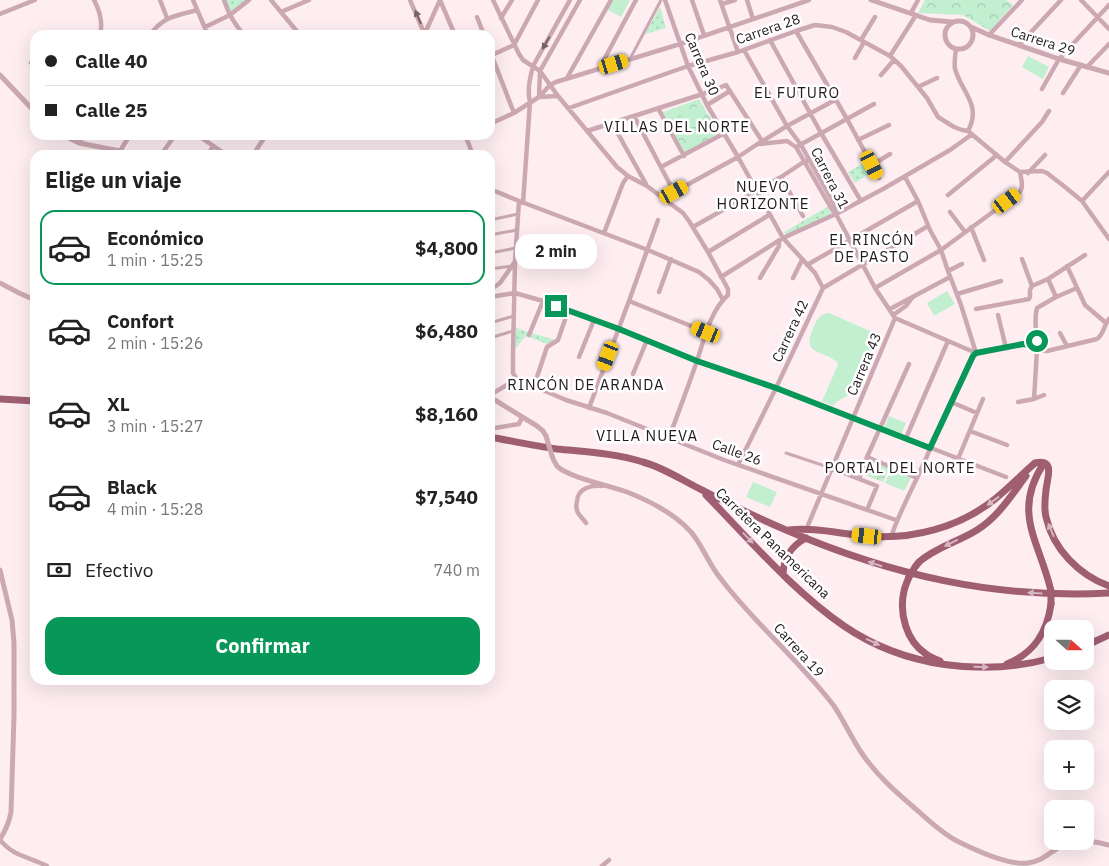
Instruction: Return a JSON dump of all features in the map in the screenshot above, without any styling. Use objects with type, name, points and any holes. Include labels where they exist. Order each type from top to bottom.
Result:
[{"type":"highway","points":[[0,399],[30,401]]},
{"type":"highway","name":"Carretera Panamericana","points":[[495,438],[557,449],[607,453],[644,462],[671,473],[702,491],[786,530],[852,556],[918,576],[1009,591],[1070,594],[1109,593]]},
{"type":"highway","points":[[786,530],[891,537],[931,531],[971,516],[993,501],[1035,463],[1039,462],[1044,463],[1049,468],[1045,515],[1055,540],[1075,566],[1087,576],[1109,586]]},
{"type":"highway","points":[[964,667],[944,662],[925,654],[915,644],[903,618],[904,590],[909,577],[919,562],[932,553],[987,524],[998,513],[1035,463]]},
{"type":"highway","points":[[997,668],[1020,657],[1039,640],[1049,616],[1051,604],[1047,575],[1029,523],[1028,508],[1033,483],[1044,463]]},
{"type":"highway","name":"Carretera Panamericana","points":[[702,491],[817,605],[844,626],[865,638],[909,656],[964,667],[997,668],[1044,660]]},
{"type":"highway","points":[[784,574],[786,557],[798,542],[806,538]]},
{"type":"highway","points":[[1101,594],[1109,598]]},
{"type":"highway","points":[[1094,642],[1109,635]]},
{"type":"street","points":[[0,13],[35,0]]},
{"type":"street","points":[[94,0],[98,8],[101,30]]},
{"type":"street","points":[[160,0],[167,18]]},
{"type":"street","points":[[193,0],[206,30]]},
{"type":"street","points":[[224,0],[234,24],[239,30]]},
{"type":"street","points":[[205,27],[230,15],[249,0]]},
{"type":"street","points":[[271,0],[296,30]]},
{"type":"street","points":[[281,12],[309,0]]},
{"type":"street","points":[[410,0],[423,30]]},
{"type":"street","points":[[427,30],[440,0]]},
{"type":"street","points":[[440,0],[452,30]]},
{"type":"street","points":[[493,0],[523,60],[540,71],[558,96],[617,166],[628,176],[647,186],[683,213],[708,252],[729,293],[720,304],[706,332],[669,438]]},
{"type":"street","points":[[501,18],[512,0]]},
{"type":"street","points":[[495,52],[514,45],[538,0]]},
{"type":"street","points":[[495,393],[517,379],[513,373],[515,262],[530,102],[529,86],[533,66],[570,0]]},
{"type":"street","points":[[539,97],[540,71],[580,0]]},
{"type":"street","points":[[567,78],[611,0]]},
{"type":"street","points":[[599,69],[636,0]]},
{"type":"street","points":[[630,60],[661,0]]},
{"type":"street","name":"Carrera 30","points":[[666,0],[688,66],[707,105],[738,156],[781,240],[815,273],[823,288]]},
{"type":"street","points":[[692,0],[704,36]]},
{"type":"street","points":[[735,0],[721,2],[738,52]]},
{"type":"street","points":[[747,0],[753,19]]},
{"type":"street","points":[[495,122],[514,113],[539,97],[550,85],[556,82],[680,44],[809,0]]},
{"type":"street","points":[[871,0],[930,20],[963,21],[972,29],[972,41],[970,45],[961,50],[951,48],[945,39],[946,29],[953,22]]},
{"type":"street","points":[[881,75],[914,15],[918,0]]},
{"type":"street","points":[[989,35],[1022,0]]},
{"type":"street","points":[[1019,45],[1060,0]]},
{"type":"street","points":[[1081,0],[1109,29]]},
{"type":"street","points":[[1042,89],[1058,59],[1109,5]]},
{"type":"street","points":[[153,30],[167,18],[197,10]]},
{"type":"street","points":[[477,17],[482,30]]},
{"type":"street","points":[[855,58],[875,17]]},
{"type":"street","name":"Carrera 28","points":[[569,108],[688,66],[738,52],[815,25],[832,27],[846,32],[892,58],[901,66],[927,98],[938,117],[954,127],[969,133],[1020,172],[1042,171],[1047,173],[1082,201],[1109,239]]},
{"type":"street","name":"Carrera 29","points":[[972,29],[1058,59]]},
{"type":"street","name":"Carrera 29","points":[[972,29],[1058,59],[1109,74]]},
{"type":"street","points":[[796,31],[879,178]]},
{"type":"street","points":[[770,40],[861,201]]},
{"type":"street","points":[[1088,67],[1109,44]]},
{"type":"street","points":[[721,277],[781,240],[836,214],[905,177],[950,150],[969,133],[974,111],[955,68],[956,49]]},
{"type":"street","name":"Carrera 31","points":[[744,50],[807,160],[875,288],[894,316]]},
{"type":"street","points":[[495,64],[514,113]]},
{"type":"street","points":[[1063,93],[1080,66]]},
{"type":"street","name":"Carrera 29","points":[[1080,66],[1109,74]]},
{"type":"street","points":[[0,75],[30,107]]},
{"type":"street","points":[[918,87],[937,78]]},
{"type":"street","points":[[587,131],[726,85],[762,141]]},
{"type":"street","points":[[707,105],[730,91]]},
{"type":"street","points":[[539,97],[558,96]]},
{"type":"street","points":[[664,199],[787,126],[835,100]]},
{"type":"street","points":[[756,145],[787,141],[799,146],[874,104]]},
{"type":"street","points":[[658,108],[684,156]]},
{"type":"street","points":[[1005,162],[1042,122],[1049,111]]},
{"type":"street","points":[[634,116],[674,192]]},
{"type":"street","points":[[612,123],[647,186]]},
{"type":"street","points":[[858,140],[889,125]]},
{"type":"street","points":[[661,166],[684,156],[724,134]]},
{"type":"street","points":[[73,140],[79,143],[115,150]]},
{"type":"street","points":[[204,140],[219,150]]},
{"type":"street","points":[[211,150],[213,146]]},
{"type":"street","points":[[872,165],[890,154]]},
{"type":"street","points":[[948,195],[996,155]]},
{"type":"street","points":[[1028,173],[1045,155]]},
{"type":"street","points":[[693,227],[756,192],[807,160]]},
{"type":"street","points":[[875,288],[941,250],[1020,192],[1023,185],[1020,172]]},
{"type":"street","points":[[1082,201],[1109,172]]},
{"type":"street","points":[[604,233],[623,183],[628,176]]},
{"type":"street","points":[[781,177],[803,216]]},
{"type":"street","points":[[905,177],[941,250],[976,353]]},
{"type":"street","points":[[495,192],[671,259],[699,272],[709,280],[723,300]]},
{"type":"street","points":[[807,265],[918,200]]},
{"type":"street","points":[[950,212],[965,232]]},
{"type":"street","points":[[495,219],[518,214]]},
{"type":"street","points":[[708,252],[769,215]]},
{"type":"street","points":[[589,408],[658,220]]},
{"type":"street","points":[[823,288],[928,226]]},
{"type":"street","points":[[971,228],[984,260]]},
{"type":"street","points":[[495,234],[517,230]]},
{"type":"street","points":[[760,278],[781,240]]},
{"type":"street","points":[[495,251],[516,248]]},
{"type":"street","points":[[1032,286],[1048,279],[1085,255]]},
{"type":"street","points":[[659,292],[671,259]]},
{"type":"street","points":[[976,309],[1029,299],[1032,286],[1022,259]]},
{"type":"street","points":[[793,278],[802,260]]},
{"type":"street","points":[[495,286],[515,262]]},
{"type":"street","points":[[948,271],[962,264]]},
{"type":"street","points":[[495,268],[512,266]]},
{"type":"street","points":[[912,297],[906,306],[894,316],[976,353],[1023,344],[1042,352],[1048,351],[1097,339],[1101,336],[1107,321],[1085,305],[1067,266]]},
{"type":"street","points":[[890,309],[950,277]]},
{"type":"street","points":[[1048,279],[1056,297]]},
{"type":"street","points":[[957,294],[1001,281]]},
{"type":"street","points":[[0,283],[30,298]]},
{"type":"street","name":"Carrera 42","points":[[738,465],[823,288]]},
{"type":"street","points":[[1034,399],[1037,333],[1036,308],[1077,288]]},
{"type":"street","points":[[495,296],[515,293],[543,301],[1006,477]]},
{"type":"street","points":[[529,335],[543,301]]},
{"type":"street","points":[[629,301],[706,332]]},
{"type":"street","points":[[534,386],[548,347],[558,340],[568,311]]},
{"type":"street","points":[[495,321],[514,315]]},
{"type":"street","points":[[998,315],[1006,348]]},
{"type":"street","name":"Carrera 43","points":[[806,530],[894,316]]},
{"type":"street","points":[[579,358],[594,320]]},
{"type":"street","points":[[495,337],[514,331]]},
{"type":"street","points":[[1060,333],[1067,346]]},
{"type":"street","points":[[633,374],[647,340]]},
{"type":"street","points":[[906,438],[948,341]]},
{"type":"street","points":[[891,537],[896,520],[976,353]]},
{"type":"street","points":[[859,479],[909,364]]},
{"type":"street","name":"Calle 26","points":[[517,379],[566,400],[738,465],[896,520]]},
{"type":"street","points":[[1018,402],[1044,395]]},
{"type":"street","name":"Carrera 19","points":[[495,399],[543,430],[557,466],[566,472],[652,502],[690,530],[720,579],[811,679],[833,706],[862,752],[886,784],[954,840],[986,855],[1008,862],[1026,864],[1041,860],[1059,847],[1076,841],[1109,845]]},
{"type":"street","points":[[958,458],[983,399]]},
{"type":"street","points":[[951,402],[977,413]]},
{"type":"street","points":[[495,428],[519,424],[522,417]]},
{"type":"street","points":[[970,431],[1007,445]]},
{"type":"street","points":[[786,452],[877,486],[867,510]]},
{"type":"street","points":[[867,458],[917,478]]},
{"type":"street","points":[[586,523],[577,508],[579,492],[586,488],[598,486],[615,488]]},
{"type":"street","points":[[0,570],[12,620],[15,658],[11,812],[9,824],[0,839],[6,848],[14,853],[47,866]]},
{"type":"street","points":[[602,866],[609,860]]},
{"type":"green space","points":[[223,0],[250,0],[229,17]]},
{"type":"green space","points":[[614,0],[630,0],[621,17],[608,10]]},
{"type":"green space","points":[[925,0],[1006,0],[1013,5],[990,31],[963,15],[918,13]]},
{"type":"green space","points":[[660,7],[666,28],[645,34]]},
{"type":"green space","points":[[1028,56],[1049,67],[1043,79],[1022,67]]},
{"type":"green space","points":[[699,99],[719,133],[685,153],[663,112]]},
{"type":"green space","points":[[698,106],[705,118],[684,131],[678,118]]},
{"type":"green space","points":[[866,162],[872,172],[855,183],[848,172]]},
{"type":"green space","points":[[827,207],[832,214],[786,235],[784,232]]},
{"type":"green space","points":[[947,291],[955,304],[934,316],[927,303]]},
{"type":"green space","points":[[829,313],[870,331],[873,334],[874,340],[852,391],[833,406],[822,401],[838,363],[832,358],[815,351],[810,343],[810,336],[816,321],[822,315]]},
{"type":"green space","points":[[516,328],[555,340],[547,344],[526,336],[514,350]]},
{"type":"green space","points":[[889,416],[906,423],[901,435],[884,428]]},
{"type":"green space","points":[[867,458],[889,467],[883,482],[862,474]]},
{"type":"green space","points":[[891,470],[911,478],[904,491],[885,483]]},
{"type":"green space","points":[[753,482],[777,492],[770,507],[746,497]]},
{"type":"district","name":"EL FUTURO","points":[[797,93]]},
{"type":"district","name":"VILLAS DEL NORTE","points":[[677,127]]},
{"type":"district","name":"NUEVO HORIZONTE","points":[[763,196]]},
{"type":"district","name":"EL RINCÓN DE PASTO","points":[[872,248]]},
{"type":"district","name":"RINCÓN DE ARANDA","points":[[586,385]]},
{"type":"district","name":"VILLA NUEVA","points":[[647,436]]},
{"type":"district","name":"PORTAL DEL NORTE","points":[[900,468]]},
{"type":"route","points":[[556,306],[930,448],[962,377],[976,353],[1023,344],[1036,349],[1037,341]]}]
